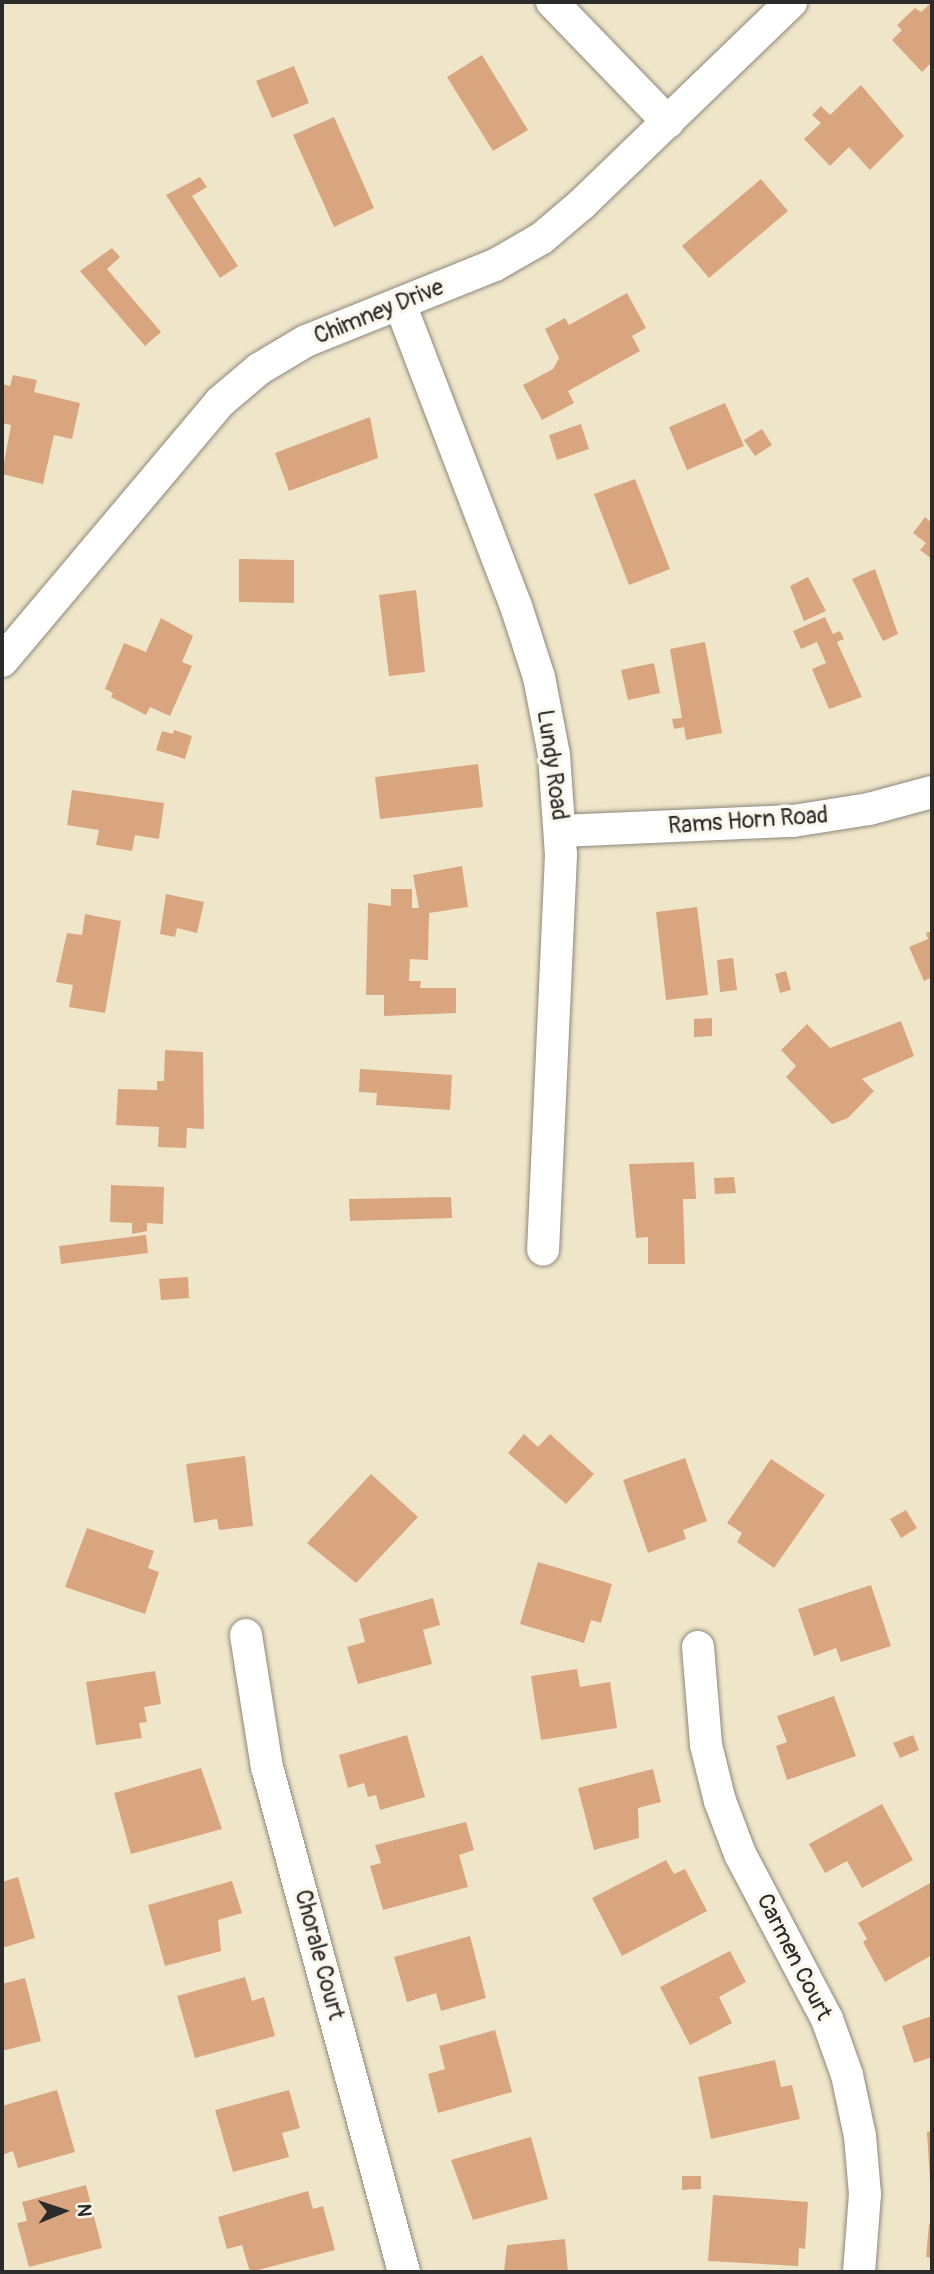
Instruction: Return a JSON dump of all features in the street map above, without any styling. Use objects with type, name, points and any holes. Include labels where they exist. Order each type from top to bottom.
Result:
[{"type":"street","points":[[552,2],[668,122]]},
{"type":"street","name":"Chimney Drive","points":[[2,661],[220,402],[259,369],[306,341],[495,265],[542,237],[668,122],[791,2]]},
{"type":"street","name":"Lundy Road","points":[[400,304],[516,606],[539,677],[554,755],[561,831],[543,1250]]},
{"type":"street","name":"Rams Horn Road","points":[[561,831],[793,821],[869,809],[932,792]]},
{"type":"street","name":"Chorale Court","points":[[246,1634],[267,1767],[404,2272]]},
{"type":"street","name":"Carmen Court","points":[[698,1647],[706,1745],[720,1801],[740,1854],[827,2019],[847,2075],[860,2136],[865,2194],[859,2272]]},
{"type":"building","points":[[932,2],[932,62],[922,72],[892,40],[902,30],[897,25],[915,8],[921,12]]},
{"type":"building","points":[[482,55],[528,130],[493,151],[447,77]]},
{"type":"building","points":[[294,66],[309,103],[272,118],[256,81]]},
{"type":"building","points":[[861,85],[904,136],[870,170],[849,147],[830,166],[804,139],[821,123],[812,115],[821,106],[830,115]]},
{"type":"building","points":[[334,117],[374,208],[334,227],[293,135]]},
{"type":"building","points":[[200,177],[207,187],[192,196],[238,266],[220,278],[166,195]]},
{"type":"building","points":[[761,179],[788,211],[709,278],[682,246]]},
{"type":"building","points":[[112,248],[120,257],[107,269],[161,332],[145,346],[80,271]]},
{"type":"building","points":[[627,293],[646,328],[632,336],[640,351],[568,391],[574,403],[542,420],[523,385],[553,369],[559,358],[545,329],[565,318],[569,325]]},
{"type":"building","points":[[13,375],[37,380],[34,392],[80,403],[72,439],[54,435],[43,484],[2,474],[11,425],[2,423],[2,384],[10,386]]},
{"type":"building","points":[[725,403],[744,446],[687,470],[669,427]]},
{"type":"building","points":[[370,417],[378,458],[289,491],[275,453]]},
{"type":"building","points":[[581,424],[589,449],[557,460],[549,435]]},
{"type":"building","points":[[762,429],[772,445],[755,456],[744,440]]},
{"type":"building","points":[[635,479],[670,569],[629,585],[594,494]]},
{"type":"building","points":[[925,517],[932,523],[932,559],[920,550],[926,543],[913,533]]},
{"type":"building","points":[[239,559],[294,560],[294,603],[239,602]]},
{"type":"building","points":[[875,569],[898,634],[883,641],[852,579]]},
{"type":"building","points":[[808,577],[826,611],[804,621],[790,586]]},
{"type":"building","points":[[416,590],[425,672],[389,676],[379,595]]},
{"type":"building","points":[[825,617],[833,634],[840,631],[844,639],[837,642],[862,697],[829,709],[812,669],[826,663],[817,642],[801,649],[793,631]]},
{"type":"building","points":[[161,618],[193,636],[182,662],[192,666],[170,716],[150,707],[146,715],[111,697],[113,693],[105,689],[124,643],[146,652]]},
{"type":"building","points":[[705,642],[722,733],[686,740],[684,727],[674,729],[672,719],[682,718],[670,649]]},
{"type":"building","points":[[654,663],[660,693],[628,700],[621,670]]},
{"type":"building","points":[[174,730],[192,736],[185,759],[156,750],[162,731],[173,734]]},
{"type":"building","points":[[478,764],[483,807],[380,819],[375,777]]},
{"type":"building","points":[[72,790],[164,803],[159,839],[135,835],[132,851],[96,845],[99,830],[67,825]]},
{"type":"building","points":[[462,866],[468,907],[429,913],[428,960],[410,959],[409,981],[421,981],[420,988],[456,988],[456,1013],[384,1016],[384,995],[366,995],[368,903],[391,906],[391,889],[412,889],[412,908],[419,908],[413,875]]},
{"type":"building","points":[[166,894],[204,902],[197,933],[177,928],[175,937],[160,934]]},
{"type":"building","points":[[697,907],[708,995],[666,1000],[656,912]]},
{"type":"building","points":[[85,914],[121,921],[105,1013],[69,1007],[73,985],[56,982],[67,933],[82,935]]},
{"type":"building","points":[[932,931],[932,977],[924,981],[909,947],[928,939],[926,933]]},
{"type":"building","points":[[733,958],[737,990],[720,992],[717,960]]},
{"type":"building","points":[[786,971],[791,990],[780,993],[775,974]]},
{"type":"building","points":[[712,1018],[712,1036],[694,1037],[694,1019]]},
{"type":"building","points":[[901,1021],[914,1056],[862,1079],[874,1091],[848,1118],[832,1124],[786,1077],[796,1066],[781,1050],[807,1024],[830,1048]]},
{"type":"building","points":[[165,1050],[203,1052],[204,1129],[187,1128],[186,1148],[158,1147],[159,1127],[116,1125],[118,1089],[157,1090],[157,1081],[164,1081]]},
{"type":"building","points":[[360,1069],[452,1075],[450,1110],[376,1105],[377,1093],[359,1092]]},
{"type":"building","points":[[694,1162],[696,1199],[683,1199],[685,1264],[648,1264],[648,1237],[636,1238],[629,1164]]},
{"type":"building","points":[[734,1177],[736,1193],[715,1194],[714,1178]]},
{"type":"building","points":[[111,1185],[164,1187],[163,1224],[147,1223],[147,1231],[132,1234],[132,1223],[110,1222]]},
{"type":"building","points":[[451,1197],[452,1218],[350,1221],[349,1199]]},
{"type":"building","points":[[146,1235],[148,1253],[61,1264],[59,1246]]},
{"type":"building","points":[[188,1277],[189,1298],[161,1300],[159,1279]]},
{"type":"building","points":[[524,1434],[538,1447],[550,1434],[594,1474],[566,1504],[508,1453]]},
{"type":"building","points":[[245,1456],[253,1526],[219,1530],[217,1519],[194,1523],[186,1464]]},
{"type":"building","points":[[685,1458],[707,1521],[683,1530],[686,1539],[648,1553],[623,1480]]},
{"type":"building","points":[[771,1459],[825,1495],[774,1568],[737,1542],[742,1533],[727,1523]]},
{"type":"building","points":[[371,1474],[418,1517],[356,1583],[307,1543]]},
{"type":"building","points":[[906,1510],[917,1528],[901,1538],[890,1519]]},
{"type":"building","points":[[87,1528],[154,1551],[148,1568],[159,1572],[145,1614],[65,1587]]},
{"type":"building","points":[[538,1562],[612,1584],[601,1623],[591,1620],[584,1643],[520,1624]]},
{"type":"building","points":[[871,1585],[891,1646],[841,1662],[836,1648],[814,1656],[798,1609]]},
{"type":"building","points":[[433,1598],[440,1625],[423,1630],[432,1664],[358,1684],[347,1647],[365,1642],[359,1619]]},
{"type":"building","points":[[577,1669],[580,1687],[610,1682],[617,1728],[541,1740],[531,1676]]},
{"type":"building","points":[[155,1671],[161,1704],[144,1707],[147,1722],[139,1723],[142,1738],[96,1745],[86,1682]]},
{"type":"building","points":[[834,1696],[856,1756],[787,1780],[776,1746],[787,1742],[777,1716]]},
{"type":"building","points":[[407,1735],[425,1797],[380,1810],[376,1795],[368,1797],[364,1783],[348,1788],[339,1755]]},
{"type":"building","points":[[913,1735],[919,1750],[900,1758],[893,1743]]},
{"type":"building","points":[[201,1768],[222,1829],[131,1854],[114,1793]]},
{"type":"building","points":[[653,1769],[661,1802],[638,1808],[639,1838],[594,1850],[578,1788]]},
{"type":"building","points":[[882,1804],[913,1860],[862,1888],[847,1861],[825,1873],[809,1844]]},
{"type":"building","points":[[466,1822],[474,1850],[459,1855],[468,1887],[383,1910],[370,1866],[381,1863],[375,1845]]},
{"type":"building","points":[[666,1860],[674,1874],[685,1869],[707,1911],[622,1956],[592,1898]]},
{"type":"building","points":[[18,1877],[35,1938],[2,1948],[2,1882]]},
{"type":"building","points":[[232,1881],[242,1913],[218,1920],[221,1951],[165,1966],[148,1905]]},
{"type":"building","points":[[932,1882],[932,1955],[885,1982],[863,1942],[867,1939],[858,1923]]},
{"type":"building","points":[[470,1936],[486,1998],[441,2011],[436,1993],[407,2002],[394,1957]]},
{"type":"building","points":[[730,1951],[746,1982],[719,1997],[732,2023],[690,2045],[660,1987]]},
{"type":"building","points":[[245,1977],[252,2001],[264,1997],[275,2036],[195,2058],[177,1996]]},
{"type":"building","points":[[25,1978],[41,2041],[2,2051],[2,1984]]},
{"type":"building","points":[[932,2016],[932,2057],[914,2063],[902,2026]]},
{"type":"building","points":[[495,2030],[512,2092],[438,2113],[428,2074],[445,2069],[439,2046]]},
{"type":"building","points":[[775,2060],[781,2087],[792,2085],[800,2119],[711,2139],[698,2077]]},
{"type":"building","points":[[57,2090],[75,2152],[18,2168],[13,2151],[2,2155],[2,2106]]},
{"type":"building","points":[[289,2090],[300,2128],[282,2133],[289,2157],[233,2172],[215,2110]]},
{"type":"building","points":[[932,2131],[932,2181],[930,2181],[927,2132]]},
{"type":"building","points":[[531,2137],[548,2199],[473,2220],[451,2160]]},
{"type":"building","points":[[682,2176],[701,2176],[701,2189],[682,2190]]},
{"type":"building","points":[[86,2185],[102,2248],[29,2267],[17,2223],[27,2221],[22,2202]]},
{"type":"building","points":[[308,2191],[313,2209],[323,2206],[335,2250],[250,2272],[242,2245],[227,2249],[218,2217]]},
{"type":"building","points":[[713,2195],[808,2202],[805,2249],[799,2248],[798,2266],[708,2261]]},
{"type":"building","points":[[929,2224],[932,2224],[932,2258],[926,2257]]},
{"type":"building","points":[[565,2239],[568,2272],[504,2272],[507,2245]]}]
